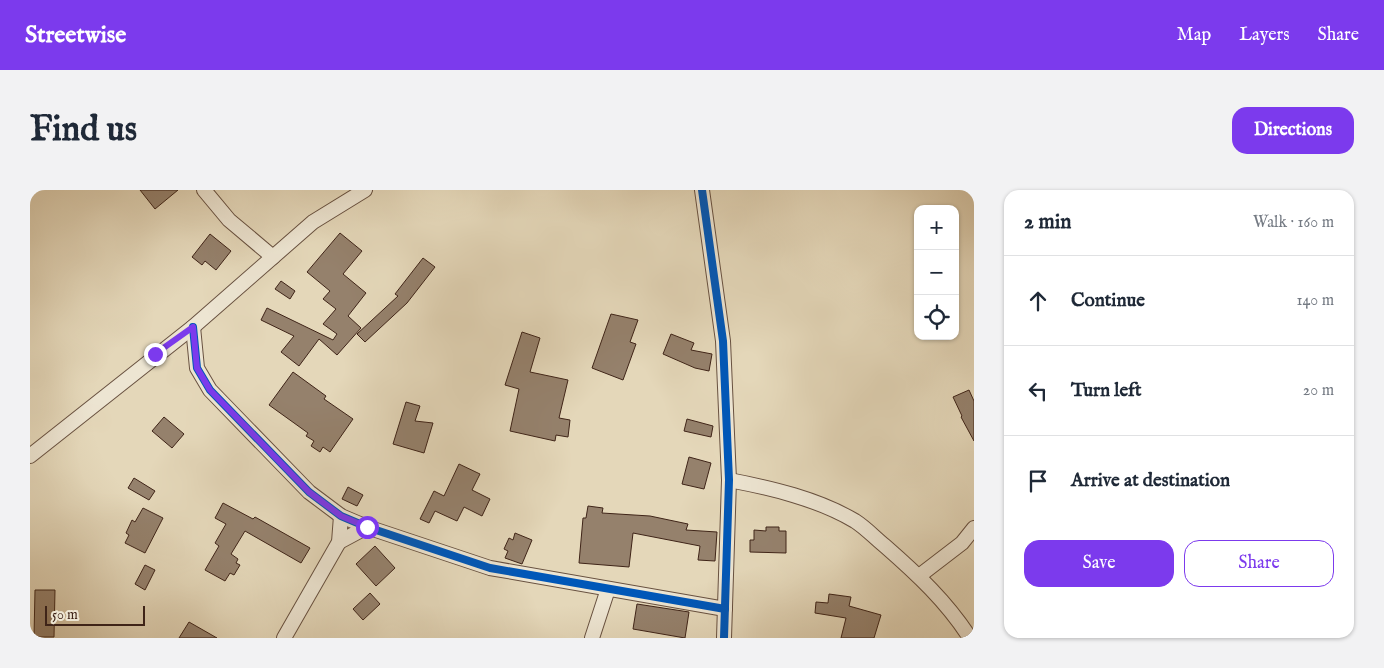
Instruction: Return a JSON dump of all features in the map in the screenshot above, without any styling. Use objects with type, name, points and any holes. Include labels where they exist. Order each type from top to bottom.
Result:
[{"type":"street","points":[[204,190],[229,220],[273,257]]},
{"type":"street","points":[[30,456],[193,327],[313,222],[365,190]]},
{"type":"street","points":[[702,190],[723,341],[729,480],[724,638]]},
{"type":"street","points":[[193,327],[197,368],[210,390],[309,492],[341,516],[367,527],[490,568],[725,609]]},
{"type":"street","points":[[729,480],[759,486],[810,501],[856,522],[919,576],[957,617],[970,638]]},
{"type":"street","points":[[284,638],[340,542],[341,516]]},
{"type":"street","points":[[340,542],[367,527]]},
{"type":"street","points":[[919,576],[962,543],[974,528]]},
{"type":"street","points":[[592,638],[608,589]]},
{"type":"building","points":[[140,190],[178,190],[155,209]]},
{"type":"building","points":[[340,233],[362,251],[343,274],[366,293],[348,316],[361,328],[337,355],[319,339],[299,366],[281,352],[294,336],[261,320],[267,308],[333,340],[337,334],[323,324],[336,309],[323,299],[330,291],[307,272]]},
{"type":"building","points":[[210,234],[231,251],[216,270],[205,261],[202,265],[192,257]]},
{"type":"building","points":[[423,258],[435,267],[407,303],[365,342],[357,334],[398,296],[395,294]]},
{"type":"building","points":[[281,281],[295,291],[290,299],[275,289]]},
{"type":"building","points":[[611,314],[638,320],[630,342],[636,344],[623,380],[592,368]]},
{"type":"building","points":[[522,332],[540,338],[530,372],[568,380],[559,418],[570,420],[568,437],[556,435],[555,441],[510,431],[519,389],[505,385]]},
{"type":"building","points":[[671,334],[694,343],[691,350],[712,354],[709,371],[695,368],[663,354]]},
{"type":"building","points":[[293,372],[326,396],[324,399],[353,419],[330,452],[323,447],[320,452],[311,446],[314,441],[306,436],[308,433],[269,405]]},
{"type":"building","points":[[969,390],[974,401],[974,441],[953,397]]},
{"type":"building","points":[[406,402],[420,406],[415,421],[433,423],[424,453],[393,444]]},
{"type":"building","points":[[164,417],[184,434],[172,448],[152,431]]},
{"type":"building","points":[[687,419],[713,426],[711,437],[684,431]]},
{"type":"building","points":[[689,457],[711,463],[704,489],[682,484]]},
{"type":"building","points":[[459,464],[480,474],[472,490],[490,499],[482,516],[464,507],[457,521],[435,511],[429,523],[420,519],[434,491],[444,496]]},
{"type":"building","points":[[134,478],[155,491],[149,500],[128,488]]},
{"type":"building","points":[[348,487],[363,495],[357,506],[342,499]]},
{"type":"building","points":[[223,503],[253,519],[255,517],[310,548],[301,563],[245,531],[231,554],[238,559],[236,563],[240,565],[234,575],[230,573],[225,581],[205,570],[219,546],[215,543],[226,524],[215,518]]},
{"type":"building","points":[[588,506],[603,508],[602,513],[650,516],[688,524],[686,530],[717,532],[715,561],[698,560],[700,546],[633,533],[629,567],[579,563],[583,518],[586,518]]},
{"type":"building","points":[[143,508],[163,518],[145,553],[125,543],[129,535],[126,533],[132,520],[135,522]]},
{"type":"building","points":[[766,527],[779,527],[779,531],[786,531],[786,553],[750,552],[750,540],[754,540],[754,530],[766,531]]},
{"type":"building","points":[[515,533],[532,540],[522,564],[505,558],[508,551],[504,549],[509,538],[513,540]]},
{"type":"building","points":[[375,546],[395,568],[376,586],[356,564]]},
{"type":"building","points":[[145,565],[155,570],[145,590],[135,584]]},
{"type":"building","points":[[35,590],[55,590],[54,637],[34,637]]},
{"type":"building","points":[[370,593],[380,604],[363,620],[353,609]]},
{"type":"building","points":[[829,594],[851,597],[849,606],[881,615],[874,638],[841,638],[846,618],[815,613],[816,602],[828,603]]},
{"type":"building","points":[[637,604],[689,612],[685,638],[633,629]]},
{"type":"building","points":[[189,622],[217,638],[179,638]]},
{"type":"cycle path","points":[[702,190],[723,341],[729,480],[724,638]]},
{"type":"cycle path","points":[[193,327],[197,368],[210,390],[309,492],[341,516],[367,527],[490,568],[725,609]]},
{"type":"route","points":[[155,354],[193,327],[197,368],[210,390],[309,492],[341,516],[367,527]]}]
